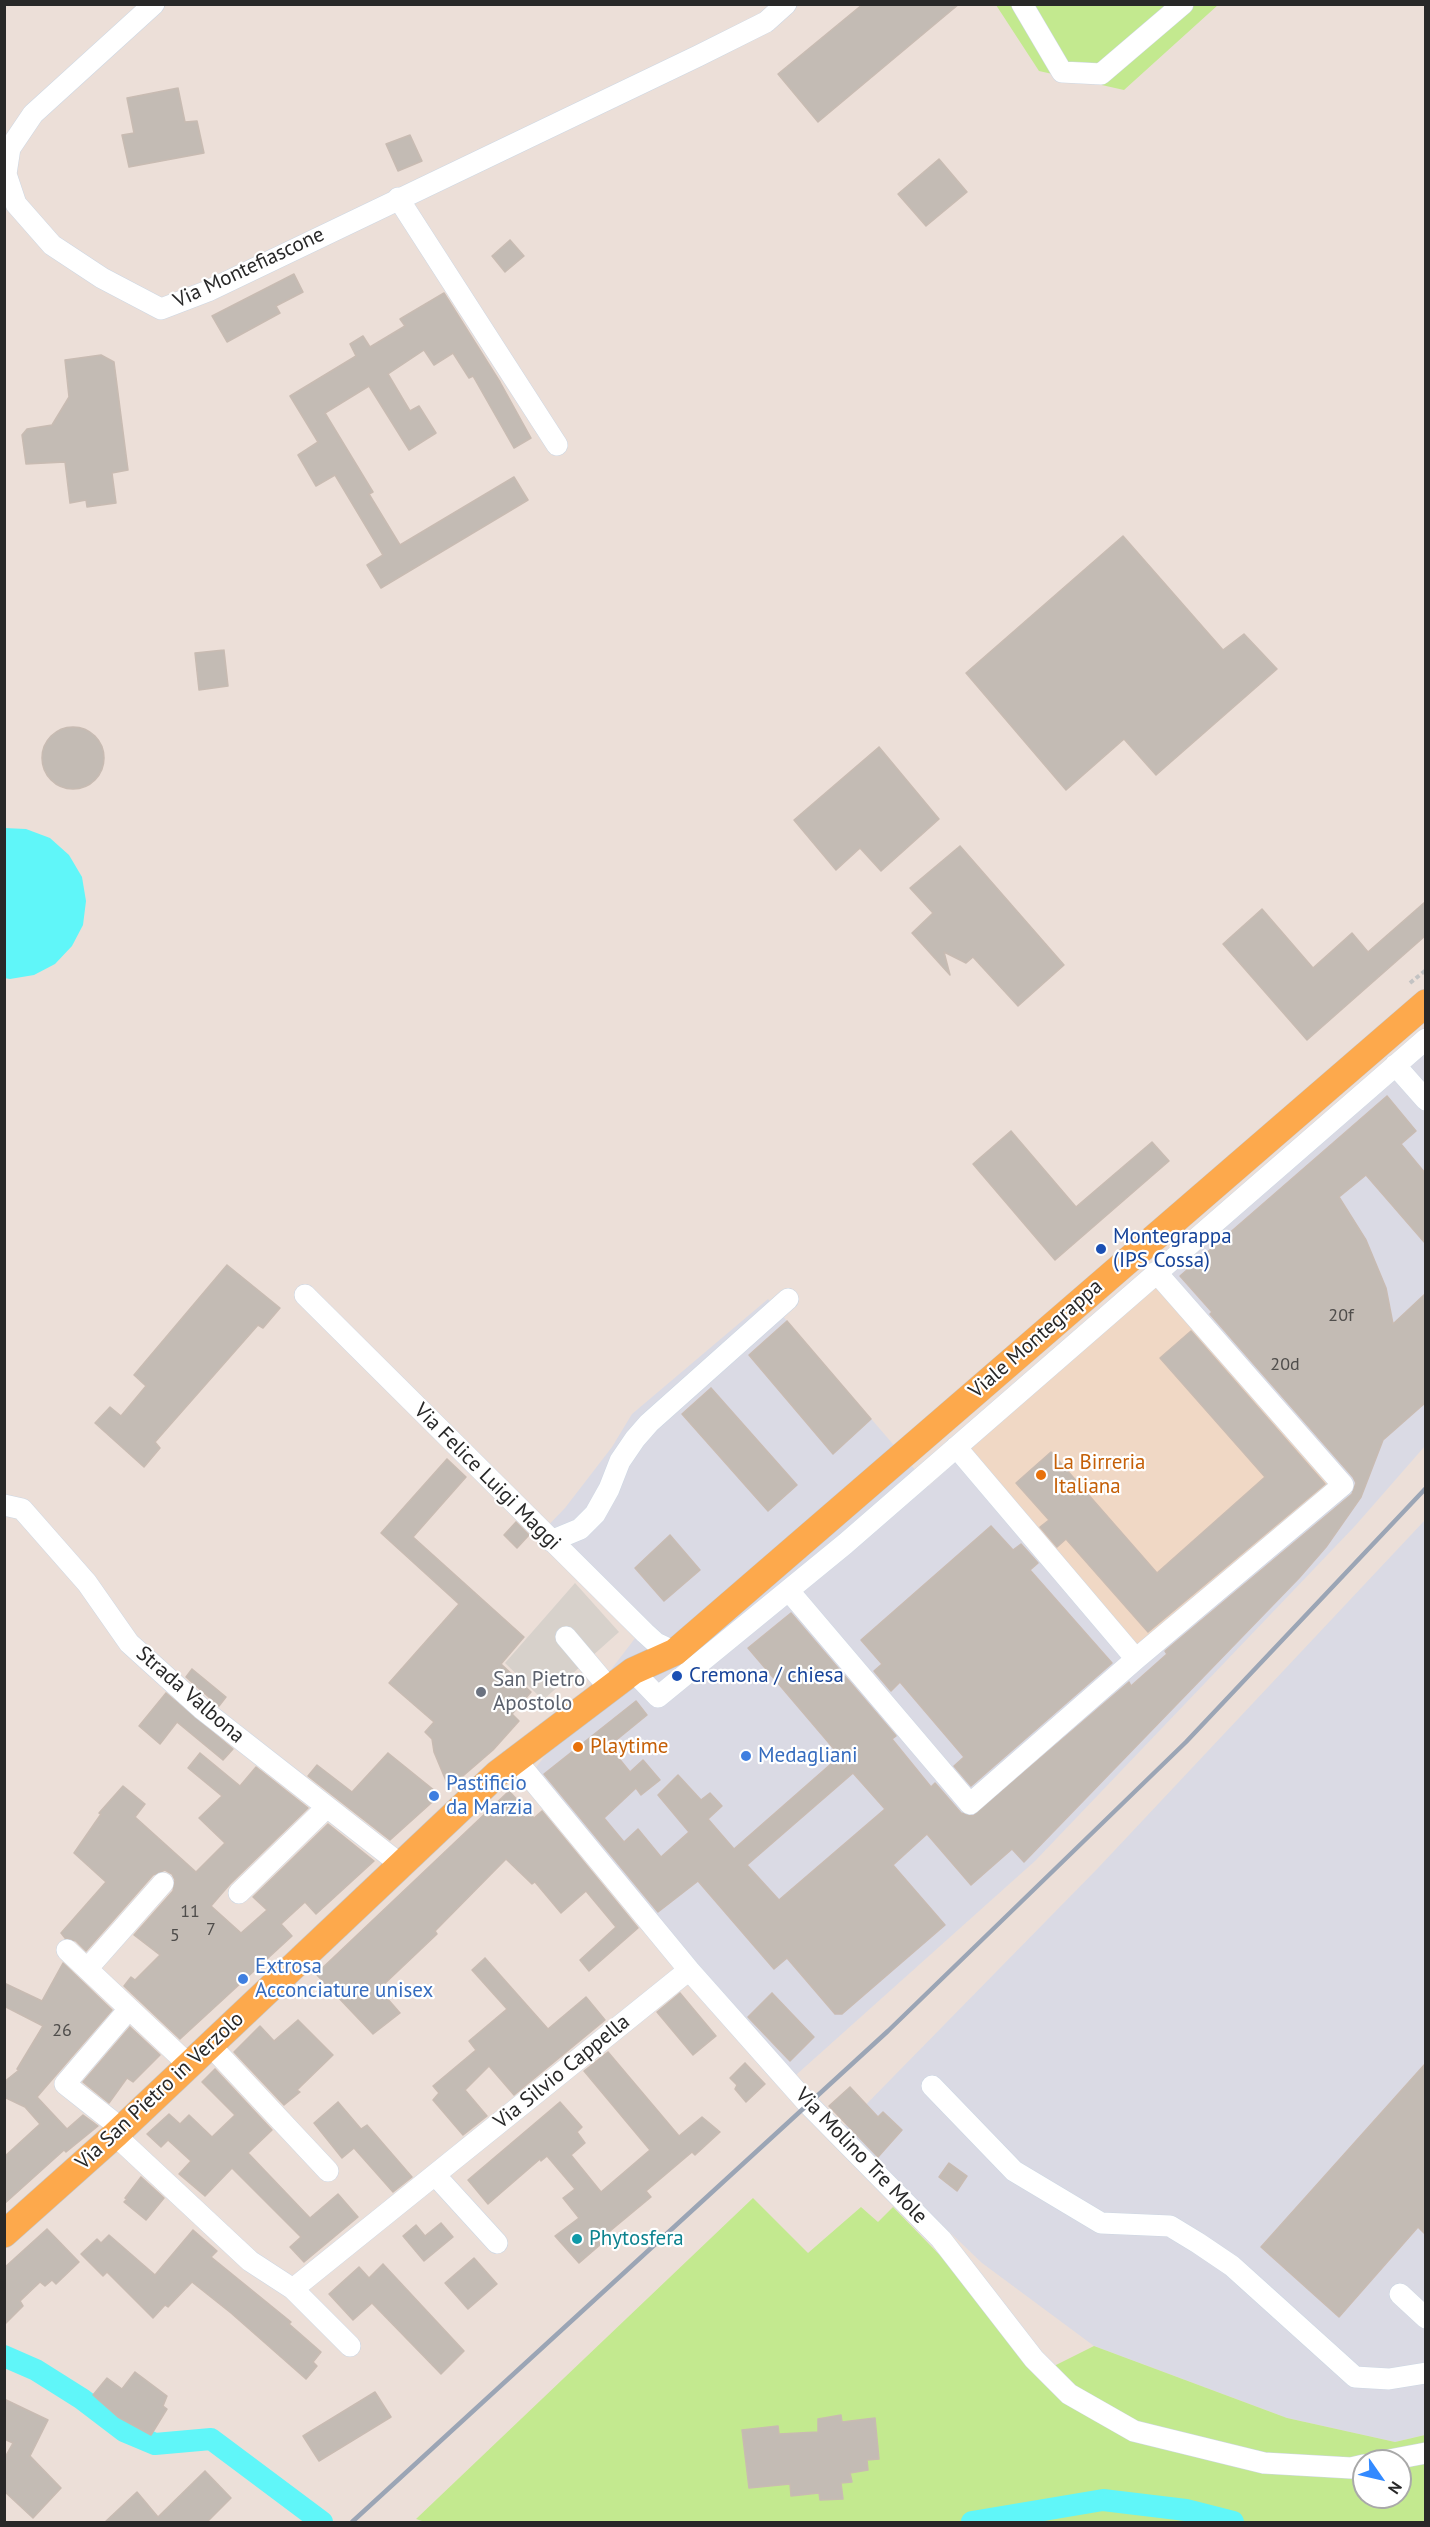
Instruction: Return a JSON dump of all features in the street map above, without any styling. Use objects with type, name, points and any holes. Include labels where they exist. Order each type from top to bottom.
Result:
[{"type":"main road","name":"Viale Montegrappa","points":[[675,1652],[1425,1003]]},
{"type":"main road","name":"Via San Pietro in Verzolo","points":[[4,2234],[119,2132],[497,1774],[633,1671],[675,1652]]},
{"type":"street","name":"Via Montefiascone","points":[[154,4],[33,114],[10,148],[6,174],[16,204],[52,245],[102,278],[161,309],[208,291],[766,22],[786,4]]},
{"type":"street","points":[[1022,4],[1062,72],[1101,74],[1183,4]]},
{"type":"street","points":[[399,198],[557,445]]},
{"type":"street","points":[[633,1671],[658,1697],[789,1591],[1425,1039]]},
{"type":"street","points":[[1395,1065],[1425,1100]]},
{"type":"street","points":[[1290,1120],[1308,1140]]},
{"type":"street","points":[[789,1591],[970,1804],[1136,1659],[1343,1485],[1156,1272]]},
{"type":"street","name":"Via Felice Luigi Maggi","points":[[305,1295],[645,1633],[656,1643],[675,1652]]},
{"type":"street","points":[[551,1540],[580,1529],[595,1514],[609,1489],[620,1461],[634,1438],[788,1299]]},
{"type":"street","points":[[956,1447],[1136,1659]]},
{"type":"street","name":"Strada Valbona","points":[[4,1505],[22,1509],[87,1583],[129,1643],[202,1709],[400,1864]]},
{"type":"street","points":[[566,1636],[610,1689]]},
{"type":"street","name":"Via Molino Tre Mole","points":[[516,1760],[689,1970],[808,2104],[941,2239],[1034,2359],[1070,2394],[1134,2431],[1264,2463],[1352,2468]]},
{"type":"street","points":[[239,1893],[327,1807]]},
{"type":"street","points":[[87,1969],[163,1883]]},
{"type":"street","points":[[67,1950],[189,2065]]},
{"type":"street","name":"Via Silvio Cappella","points":[[293,2289],[689,1970]]},
{"type":"street","points":[[129,2009],[65,2084],[119,2132],[250,2261],[293,2289],[350,2346]]},
{"type":"street","points":[[210,2045],[328,2171]]},
{"type":"street","points":[[932,2086],[1014,2171],[1101,2223],[1170,2226],[1232,2266],[1355,2377],[1389,2379],[1425,2373]]},
{"type":"street","points":[[435,2175],[496,2243]]},
{"type":"street","points":[[1400,2294],[1425,2318]]},
{"type":"shaded area","points":[[1425,1049],[1425,1446],[1355,1526],[1035,1861],[796,2075],[680,1953],[531,1774],[636,1637],[536,1538],[565,1508],[612,1447],[632,1414],[768,1299],[929,1486],[1164,1274]]},
{"type":"shaded area","points":[[1164,1274],[1352,1489],[1142,1665],[970,1450]]},
{"type":"shaded area","points":[[1425,1520],[1425,2435],[1395,2442],[1287,2418],[1094,2346],[982,2263],[842,2129],[1098,1868]]},
{"type":"shaded area","points":[[575,1583],[619,1632],[543,1700],[505,1663]]},
{"type":"green space","points":[[996,5],[1218,5],[1124,90],[1039,71]]},
{"type":"green space","points":[[753,2198],[808,2253],[861,2207],[878,2222],[893,2207],[964,2280],[1036,2375],[1094,2346],[1287,2418],[1395,2442],[1425,2435],[1425,2522],[425,2522],[416,2519]]},
{"type":"water","points":[[4,828],[26,829],[50,838],[69,855],[82,877],[86,901],[83,925],[72,946],[55,964],[34,975],[10,979],[4,978]]},
{"type":"building","points":[[863,4],[959,4],[818,122],[778,74]]},
{"type":"building","points":[[178,88],[185,122],[197,121],[204,153],[129,167],[122,135],[134,133],[127,98]]},
{"type":"building","points":[[410,135],[422,161],[398,171],[386,144]]},
{"type":"building","points":[[939,159],[967,192],[926,226],[898,194]]},
{"type":"building","points":[[510,240],[524,256],[505,272],[492,256]]},
{"type":"building","points":[[294,274],[303,292],[276,306],[280,313],[227,342],[212,316]]},
{"type":"building","points":[[444,293],[500,382],[531,438],[514,448],[473,376],[469,378],[453,353],[434,365],[424,350],[388,374],[410,411],[419,406],[436,433],[409,450],[369,386],[325,413],[373,492],[369,494],[400,545],[514,477],[528,500],[381,588],[367,565],[383,555],[335,475],[316,486],[298,455],[318,442],[290,396],[356,356],[350,344],[363,336],[370,347],[405,326],[400,319]]},
{"type":"building","points":[[101,355],[114,362],[128,470],[112,473],[116,503],[87,507],[86,500],[70,503],[65,462],[26,464],[22,435],[27,429],[52,425],[69,397],[65,360]]},
{"type":"building","points":[[1123,536],[1223,650],[1244,634],[1277,669],[1156,775],[1124,739],[1066,790],[966,673]]},
{"type":"building","points":[[224,650],[228,686],[199,690],[195,653]]},
{"type":"building","points":[[73,727],[95,736],[104,758],[95,780],[73,789],[51,780],[42,758],[51,736]]},
{"type":"building","points":[[879,747],[939,819],[881,871],[860,848],[836,870],[794,820]]},
{"type":"building","points":[[960,846],[1064,965],[1018,1006],[973,957],[966,963],[944,952],[950,975],[912,933],[933,913],[910,888]]},
{"type":"building","points":[[1425,902],[1425,936],[1307,1040],[1223,944],[1262,909],[1313,968],[1352,933],[1368,952]]},
{"type":"building","points":[[1387,1096],[1416,1131],[1401,1144],[1425,1173],[1425,1243],[1366,1175],[1339,1197],[1366,1240],[1386,1288],[1393,1324],[1425,1294],[1425,1403],[1383,1440],[1361,1497],[1326,1547],[1299,1578],[1024,1862],[1012,1849],[971,1885],[927,1834],[893,1865],[945,1925],[842,2014],[835,2014],[787,1958],[774,1969],[698,1881],[658,1912],[544,1774],[636,1701],[647,1715],[609,1746],[630,1772],[643,1760],[660,1780],[641,1795],[636,1788],[604,1818],[624,1842],[638,1829],[661,1857],[689,1832],[658,1795],[678,1775],[701,1800],[710,1793],[722,1806],[708,1819],[734,1849],[840,1756],[748,1648],[791,1613],[896,1736],[892,1739],[931,1787],[935,1783],[961,1813],[973,1816],[1129,1682],[1131,1686],[1167,1654],[1165,1651],[1352,1494],[1356,1483],[1353,1477],[1210,1314],[1212,1312],[1180,1276]],"holes":[[[853,1773],[885,1809],[779,1900],[747,1865]]]},
{"type":"building","points":[[1011,1131],[1076,1207],[1152,1142],[1169,1161],[1055,1260],[973,1164]]},
{"type":"building","points":[[227,1265],[280,1308],[263,1328],[258,1325],[155,1442],[160,1448],[144,1467],[95,1423],[110,1407],[121,1416],[146,1386],[134,1375]]},
{"type":"building","points":[[787,1321],[871,1419],[833,1454],[749,1355]]},
{"type":"building","points":[[1191,1331],[1325,1484],[1148,1632],[1066,1539],[1057,1547],[1040,1527],[1049,1520],[1016,1483],[1051,1452],[1157,1573],[1265,1477],[1160,1358]]},
{"type":"building","points":[[711,1388],[797,1485],[768,1511],[682,1414]]},
{"type":"building","points":[[447,1459],[466,1477],[413,1537],[524,1637],[501,1664],[531,1692],[512,1714],[519,1721],[493,1750],[449,1788],[434,1752],[432,1739],[425,1732],[434,1722],[389,1683],[459,1604],[381,1533]]},
{"type":"building","points":[[516,1522],[529,1535],[517,1548],[504,1535]]},
{"type":"building","points":[[991,1526],[1013,1550],[1021,1544],[1038,1563],[1030,1570],[1112,1663],[971,1786],[954,1766],[964,1757],[900,1682],[891,1691],[874,1671],[882,1664],[861,1640]]},
{"type":"building","points":[[670,1535],[700,1570],[664,1601],[635,1568]]},
{"type":"building","points":[[192,1669],[226,1697],[219,1706],[186,1677]]},
{"type":"building","points":[[166,1693],[233,1749],[223,1760],[177,1722],[160,1744],[139,1726]]},
{"type":"building","points":[[200,1753],[240,1786],[256,1767],[308,1808],[230,1884],[211,1906],[241,1933],[267,1910],[253,1897],[328,1824],[374,1861],[316,1914],[305,1902],[281,1924],[292,1936],[180,2039],[124,1986],[131,1977],[135,1980],[160,1955],[134,1935],[173,1891],[175,1880],[172,1874],[165,1870],[153,1875],[86,1951],[76,1941],[65,1938],[61,1933],[106,1882],[74,1853],[101,1814],[99,1813],[123,1786],[145,1804],[135,1817],[196,1872],[225,1843],[199,1818],[222,1796],[188,1768]]},
{"type":"building","points":[[388,1753],[440,1795],[390,1840],[308,1776],[317,1765],[352,1792]]},
{"type":"building","points":[[509,1791],[534,1818],[542,1811],[638,1928],[589,1971],[580,1960],[616,1927],[586,1891],[561,1913],[535,1882],[532,1884],[506,1859],[435,1931],[437,1934],[379,1989],[400,2013],[373,2034],[316,1974]]},
{"type":"building","points":[[485,1958],[548,2029],[586,1997],[605,2020],[514,2095],[489,2066],[465,2090],[487,2116],[463,2135],[433,2100],[439,2093],[433,2086],[476,2050],[469,2041],[507,2009],[472,1970]]},
{"type":"building","points":[[63,1963],[112,2010],[37,2097],[67,2129],[83,2115],[98,2126],[66,2152],[64,2150],[4,2204],[4,2157],[40,2124],[25,2107],[4,2097],[6,2085],[4,2082],[19,2070],[17,2069],[43,2026],[4,2006],[4,1983],[42,2001]]},
{"type":"building","points":[[680,1993],[716,2036],[693,2055],[657,2012]]},
{"type":"building","points":[[772,1993],[814,2037],[790,2061],[748,2017]]},
{"type":"building","points":[[298,2020],[333,2055],[297,2090],[300,2092],[284,2105],[234,2052],[260,2026],[274,2041]]},
{"type":"building","points":[[130,2027],[160,2055],[133,2082],[127,2078],[109,2103],[83,2082]]},
{"type":"building","points":[[608,2052],[679,2136],[702,2117],[720,2132],[695,2155],[692,2152],[646,2191],[651,2197],[598,2241],[601,2244],[579,2263],[555,2236],[579,2218],[563,2198],[575,2189],[547,2156],[541,2161],[540,2159],[488,2204],[468,2180],[560,2102],[582,2127],[577,2132],[585,2143],[571,2155],[601,2192],[650,2150],[584,2071]]},
{"type":"building","points":[[745,2063],[765,2084],[746,2102],[735,2089],[737,2085],[730,2078]]},
{"type":"building","points":[[1425,2064],[1425,2234],[1418,2227],[1339,2317],[1261,2247]]},
{"type":"building","points":[[215,2069],[272,2130],[248,2153],[310,2218],[338,2194],[358,2217],[304,2262],[290,2247],[301,2237],[232,2168],[205,2196],[179,2174],[191,2161],[168,2140],[161,2147],[147,2134],[169,2114],[180,2124],[189,2115],[212,2137],[235,2115],[202,2082]]},
{"type":"building","points":[[850,2087],[878,2117],[883,2112],[902,2130],[878,2157],[829,2106]]},
{"type":"building","points":[[338,2102],[361,2129],[367,2125],[412,2177],[393,2192],[354,2148],[342,2158],[314,2123]]},
{"type":"building","points":[[949,2163],[967,2176],[957,2191],[939,2177]]},
{"type":"building","points":[[141,2177],[164,2198],[146,2220],[124,2202]]},
{"type":"building","points":[[441,2223],[453,2237],[424,2261],[403,2236],[416,2225],[425,2236]]},
{"type":"building","points":[[47,2229],[79,2262],[56,2284],[52,2280],[45,2286],[40,2282],[20,2301],[23,2306],[4,2325],[4,2268]]},
{"type":"building","points":[[193,2230],[217,2251],[211,2257],[291,2322],[289,2324],[321,2352],[313,2362],[317,2366],[306,2379],[192,2282],[168,2307],[165,2305],[153,2318],[107,2272],[103,2276],[81,2254],[97,2239],[101,2243],[109,2235],[155,2275]]},
{"type":"building","points":[[474,2258],[497,2284],[468,2309],[445,2283]]},
{"type":"building","points":[[383,2264],[464,2351],[441,2374],[372,2303],[353,2320],[329,2294],[359,2267],[369,2278]]},
{"type":"building","points":[[135,2372],[167,2396],[163,2406],[167,2409],[151,2435],[118,2417],[93,2395],[107,2378],[122,2389]]},
{"type":"building","points":[[375,2392],[391,2417],[319,2461],[303,2436]]},
{"type":"building","points":[[4,2399],[48,2420],[30,2456],[61,2488],[33,2518],[4,2491],[4,2459],[13,2443],[4,2439]]},
{"type":"building","points":[[841,2415],[842,2422],[875,2418],[879,2459],[867,2460],[868,2470],[850,2473],[852,2482],[841,2483],[843,2499],[820,2500],[819,2493],[791,2496],[790,2484],[749,2488],[742,2430],[778,2426],[779,2434],[818,2432],[818,2419]]},
{"type":"building","points":[[205,2471],[231,2498],[206,2523],[104,2523],[137,2492],[158,2517]]},
{"type":"waterway","points":[[4,2356],[36,2370],[82,2399],[124,2431],[155,2444],[211,2439],[322,2522]]},
{"type":"waterway","points":[[972,2522],[1103,2500],[1186,2510],[1233,2522]]},
{"type":"railway","points":[[352,2522],[888,2031],[1186,1742],[1426,1488]]},
{"type":"place","name":"Montegrappa (IPS Cossa)","points":[[1101,1249]]},
{"type":"place","name":"La Birreria Italiana","points":[[1041,1475]]},
{"type":"place","name":"Cremona / chiesa","points":[[677,1676]]},
{"type":"place","name":"San Pietro Apostolo","points":[[481,1692]]},
{"type":"place","name":"Playtime","points":[[578,1747]]},
{"type":"place","name":"Medagliani","points":[[746,1756]]},
{"type":"place","name":"Pastificio da Marzia","points":[[434,1796]]},
{"type":"place","name":"Extrosa Acconciature unisex","points":[[243,1979]]},
{"type":"place","name":"Phytosfera","points":[[577,2239]]}]
